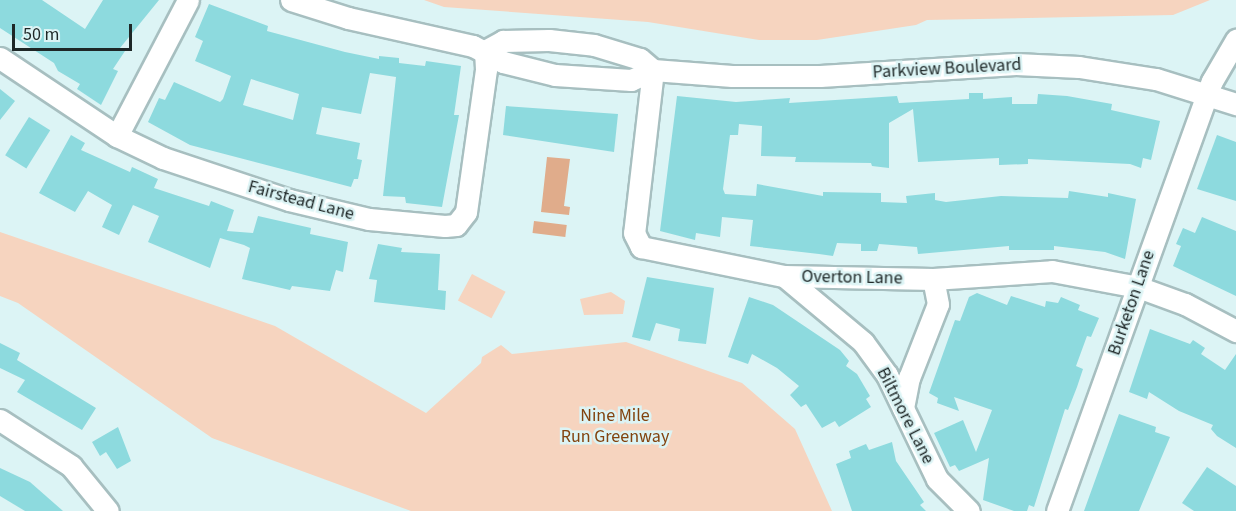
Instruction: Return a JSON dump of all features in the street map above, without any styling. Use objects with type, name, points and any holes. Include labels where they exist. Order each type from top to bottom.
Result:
[{"type":"street","points":[[117,136],[188,0]]},
{"type":"street","name":"Parkview Boulevard","points":[[291,0],[485,51],[503,62],[593,80],[631,80],[653,70],[732,76],[820,75],[1016,63],[1079,67],[1156,79],[1236,104]]},
{"type":"street","name":"Burketon Lane","points":[[1057,511],[1207,96],[1236,40]]},
{"type":"street","name":"Parkview Boulevard","points":[[485,51],[503,41],[594,45],[640,59],[653,70]]},
{"type":"street","name":"Fairstead Lane","points":[[0,58],[117,136],[173,162],[289,200],[400,225],[456,225],[466,212],[486,69],[485,51]]},
{"type":"street","name":"Overton Lane","points":[[653,70],[635,242],[659,252],[784,276],[933,279],[1052,271],[1138,287],[1185,304],[1236,331]]},
{"type":"street","name":"Biltmore Lane","points":[[784,276],[863,342],[887,375],[937,479],[969,511]]},
{"type":"street","points":[[903,408],[909,378],[938,304],[933,279]]},
{"type":"street","points":[[0,420],[71,466],[108,511]]},
{"type":"green space","points":[[424,0],[1210,0],[1173,15],[927,20],[916,25],[817,40],[759,40],[648,22],[444,7]]},
{"type":"green space","name":"Nine Mile Run Greenway","points":[[0,232],[275,326],[426,413],[481,363],[482,357],[501,345],[512,354],[626,342],[742,383],[795,429],[832,511],[411,511],[212,438],[18,303],[0,296]]},
{"type":"green space","points":[[472,274],[506,292],[491,318],[458,300]]},
{"type":"green space","points":[[611,292],[625,301],[623,314],[584,315],[580,299]]},
{"type":"shaded area","points":[[547,157],[570,159],[564,206],[570,207],[569,215],[541,212]]},
{"type":"shaded area","points":[[534,221],[567,225],[565,237],[533,233]]},
{"type":"building","points":[[0,0],[42,0],[85,29],[103,0],[159,0],[120,48],[125,51],[113,69],[118,71],[101,105],[77,89],[80,84],[58,71],[54,63],[0,28]]},
{"type":"building","points":[[209,4],[268,26],[267,31],[345,52],[379,59],[379,56],[399,58],[399,63],[425,66],[426,61],[461,66],[454,115],[459,115],[442,207],[406,203],[405,197],[383,196],[396,77],[370,73],[361,114],[322,107],[316,134],[360,143],[357,159],[362,160],[358,179],[354,179],[351,187],[190,145],[148,122],[159,98],[165,100],[174,82],[220,102],[223,99],[231,76],[195,61],[203,41],[195,37]],"holes":[[[251,79],[299,94],[293,120],[243,105]]]},
{"type":"building","points":[[0,89],[15,101],[0,120]]},
{"type":"building","points":[[969,93],[983,93],[983,99],[1012,97],[1012,104],[1037,104],[1038,94],[1067,96],[1112,104],[1111,110],[1160,121],[1151,160],[1143,158],[1141,168],[1130,164],[1028,159],[1028,164],[999,165],[999,158],[918,162],[913,109],[889,123],[889,168],[872,166],[871,163],[795,162],[796,157],[761,156],[762,126],[739,124],[738,135],[730,135],[723,189],[725,194],[756,196],[757,184],[823,196],[823,192],[881,193],[881,202],[907,203],[906,196],[935,193],[935,200],[946,202],[1001,196],[1068,198],[1069,191],[1108,197],[1108,193],[1136,199],[1125,259],[1105,252],[1054,246],[1054,250],[1009,250],[1009,246],[918,254],[917,247],[879,244],[877,251],[861,251],[861,244],[837,243],[833,256],[750,246],[753,220],[722,217],[720,237],[696,233],[695,240],[660,231],[677,96],[736,102],[790,98],[789,103],[897,96],[899,103],[969,99]]},
{"type":"building","points":[[506,106],[618,114],[614,152],[503,135]]},
{"type":"building","points":[[29,117],[50,130],[26,168],[5,155]]},
{"type":"building","points":[[71,135],[85,143],[81,150],[130,172],[132,167],[158,179],[154,188],[209,206],[211,201],[234,210],[227,231],[253,233],[258,216],[311,228],[310,234],[348,242],[343,272],[336,270],[330,291],[292,286],[290,290],[242,279],[250,248],[244,245],[220,238],[210,268],[148,242],[159,216],[133,205],[119,235],[102,227],[112,205],[88,191],[75,212],[39,193]]},
{"type":"building","points":[[1217,135],[1236,142],[1236,201],[1197,189]]},
{"type":"building","points":[[1202,217],[1236,231],[1236,296],[1173,266],[1181,246],[1176,244],[1183,228],[1195,233]]},
{"type":"building","points":[[378,244],[402,248],[401,252],[440,254],[438,290],[446,291],[445,310],[374,302],[377,280],[369,279]]},
{"type":"building","points":[[647,277],[714,288],[706,344],[678,341],[680,329],[656,323],[650,341],[632,337]]},
{"type":"building","points":[[977,293],[1007,305],[1011,296],[1045,307],[1046,301],[1058,303],[1061,297],[1080,305],[1078,310],[1099,318],[1091,337],[1087,336],[1076,366],[1083,369],[1068,410],[1065,409],[1034,507],[1029,505],[1027,511],[1014,511],[983,500],[989,458],[959,471],[955,465],[950,467],[934,433],[963,420],[976,452],[992,410],[954,397],[959,411],[937,403],[938,398],[929,393],[955,320],[960,321],[969,297]]},
{"type":"building","points":[[749,297],[773,305],[840,350],[849,361],[846,366],[857,374],[870,396],[866,399],[871,407],[839,427],[835,421],[822,428],[806,404],[801,407],[790,395],[799,386],[777,368],[752,354],[748,364],[728,357]]},
{"type":"building","points":[[1150,329],[1190,344],[1193,340],[1205,348],[1201,354],[1225,370],[1236,354],[1236,448],[1217,436],[1211,429],[1213,425],[1179,411],[1149,392],[1147,399],[1129,392]]},
{"type":"building","points":[[0,343],[20,353],[17,360],[96,408],[82,430],[17,392],[25,380],[0,368]]},
{"type":"building","points":[[1119,414],[1156,427],[1155,432],[1170,437],[1139,511],[1084,511]]},
{"type":"building","points":[[118,427],[131,461],[117,469],[106,452],[100,456],[92,442]]},
{"type":"building","points":[[892,442],[896,461],[924,502],[920,505],[926,511],[852,511],[836,464],[851,458],[849,451],[866,444],[869,450]]},
{"type":"building","points":[[1207,467],[1236,486],[1236,511],[1194,511],[1182,503]]},
{"type":"building","points":[[0,468],[30,482],[63,511],[25,511],[0,496]]}]
